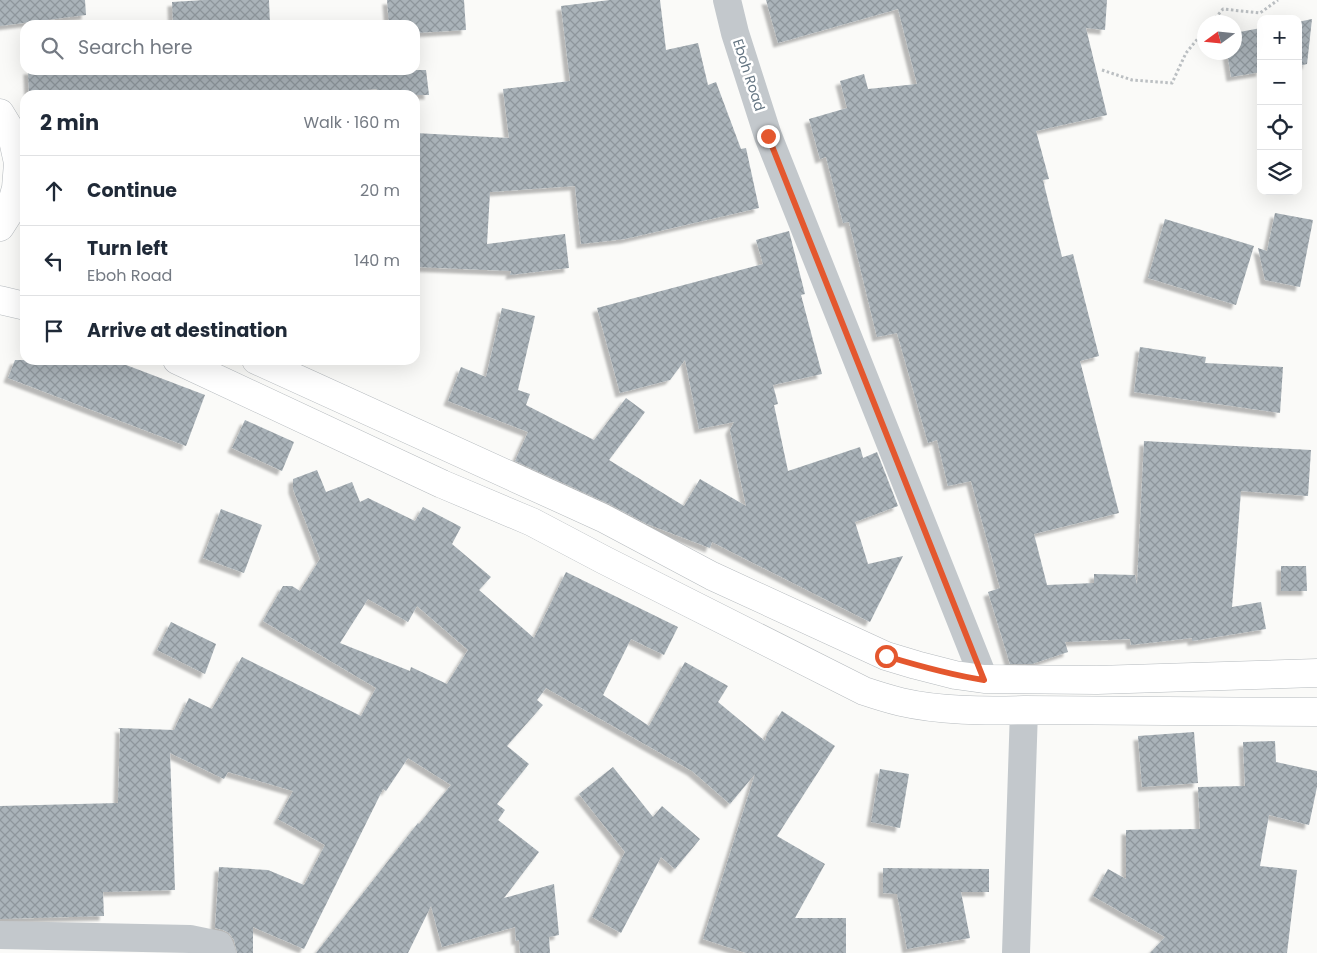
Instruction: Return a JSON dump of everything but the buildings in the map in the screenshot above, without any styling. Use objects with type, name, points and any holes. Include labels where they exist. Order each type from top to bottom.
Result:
[{"type":"main road","points":[[0,113],[11,131],[20,171]]},
{"type":"main road","points":[[0,228],[9,213],[16,188],[18,163]]},
{"type":"main road","points":[[0,300],[20,305]]},
{"type":"main road","points":[[188,365],[442,484],[532,522],[864,691],[902,702],[985,711],[1317,712]]},
{"type":"main road","points":[[267,365],[602,518],[712,576],[886,656],[916,665],[984,680],[1097,680],[1317,674]]},
{"type":"street","name":"Eboh Road","points":[[727,0],[735,33],[768,136],[984,680]]},
{"type":"street","points":[[1016,953],[1024,710]]},
{"type":"street","points":[[0,935],[190,939],[219,945],[222,953]]},
{"type":"path","points":[[1218,15],[1223,9],[1260,13],[1278,0]]},
{"type":"path","points":[[1102,70],[1132,80],[1172,83],[1186,53],[1197,40]]},
{"type":"route","points":[[768,136],[984,680],[955,675],[886,656]]}]
